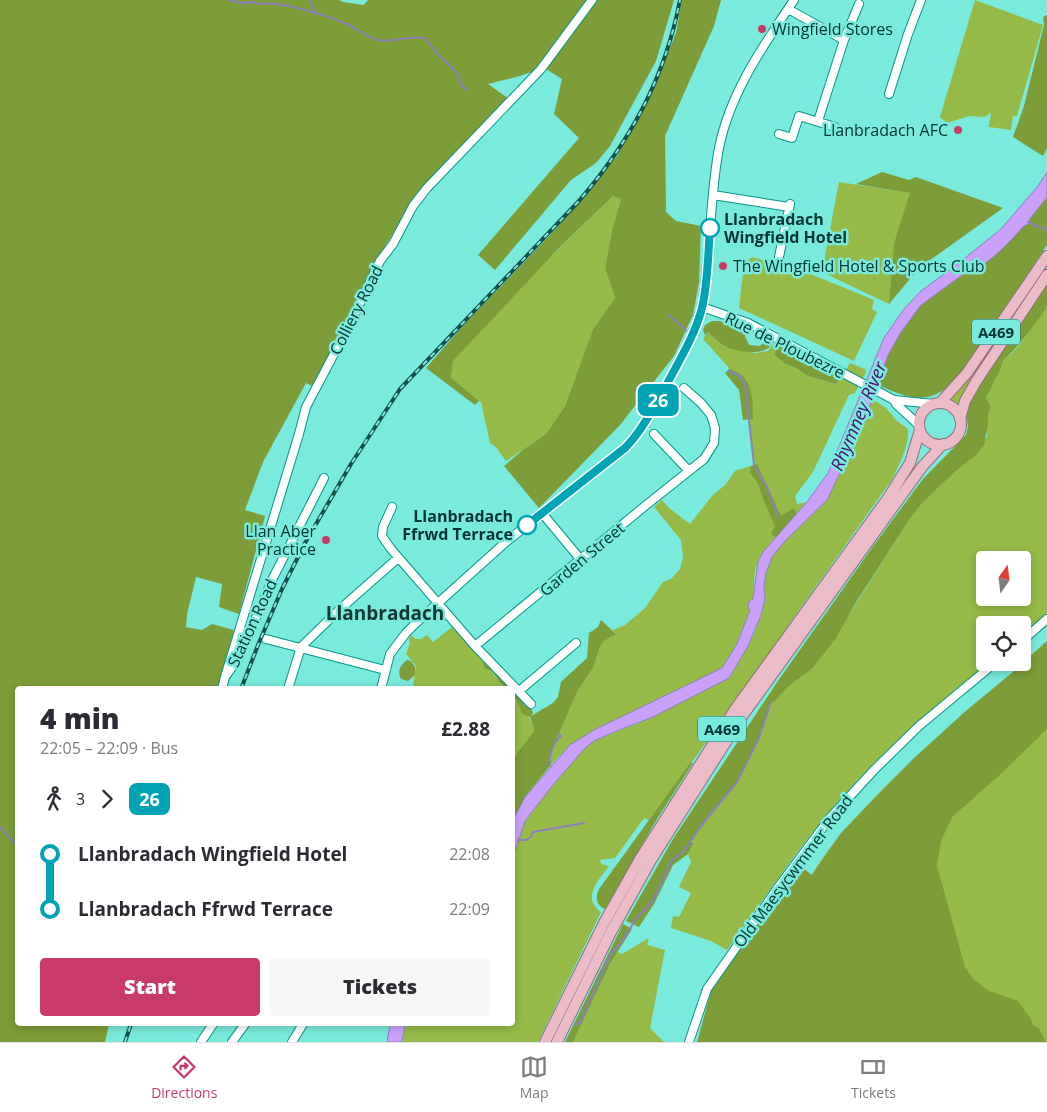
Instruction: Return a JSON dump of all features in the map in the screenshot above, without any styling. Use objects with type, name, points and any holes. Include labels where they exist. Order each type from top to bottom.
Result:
[{"type":"main road","name":"A469","points":[[937,404],[967,373],[1047,256]]},
{"type":"main road","name":"A469","points":[[960,419],[965,401],[977,380],[1047,275]]},
{"type":"main road","points":[[937,404],[953,407],[958,412],[960,419],[959,432],[950,442],[943,444],[932,443],[923,435],[920,428],[920,419],[923,412],[937,404]]},
{"type":"main road","name":"A469","points":[[546,1042],[604,924],[640,859],[736,708],[888,498],[910,463],[920,428]]},
{"type":"main road","name":"A469","points":[[557,1042],[612,932],[651,860],[742,715],[922,467],[943,444]]},
{"type":"street","name":"Colliery Road","points":[[225,677],[306,407],[352,320],[380,261],[393,244],[413,206],[427,188],[541,69],[592,0]]},
{"type":"street","points":[[382,686],[390,654],[417,622],[507,541],[613,458],[633,440],[650,414],[688,345],[698,322],[702,307],[719,146],[737,94],[767,39],[794,0]]},
{"type":"street","points":[[889,94],[921,0]]},
{"type":"street","points":[[818,122],[844,40],[859,4]]},
{"type":"street","points":[[788,9],[844,40]]},
{"type":"street","points":[[778,134],[792,138],[799,116],[835,127]]},
{"type":"street","points":[[713,195],[790,204],[779,257]]},
{"type":"street","name":"Rue de Ploubezre","points":[[702,307],[748,323],[894,400],[920,428]]},
{"type":"street","name":"Garden Street","points":[[476,646],[704,459],[714,443],[715,428],[711,415],[684,388]]},
{"type":"street","name":"Rue de Ploubezre","points":[[894,400],[937,404]]},
{"type":"street","points":[[654,434],[689,471]]},
{"type":"street","name":"Station Road","points":[[223,686],[225,677],[238,659],[273,578],[324,478]]},
{"type":"street","points":[[392,507],[383,527],[382,536],[398,558],[420,581],[438,604],[513,686]]},
{"type":"street","points":[[541,515],[581,560]]},
{"type":"street","points":[[289,686],[301,647],[339,610],[398,558]]},
{"type":"street","points":[[1031,633],[1047,619]]},
{"type":"street","points":[[266,639],[385,670]]},
{"type":"street","points":[[518,691],[576,643]]},
{"type":"street","name":"Old Maesycwmmer Road","points":[[688,1042],[707,989],[777,889],[830,818],[874,770],[919,726],[985,671]]},
{"type":"street","points":[[515,688],[531,704]]},
{"type":"street","points":[[201,1042],[212,1026]]},
{"type":"street","points":[[232,1042],[244,1026]]},
{"type":"street","points":[[292,1042],[302,1026]]},
{"type":"green space","points":[[0,0],[339,0],[364,5],[368,0],[588,0],[537,70],[488,84],[509,99],[416,194],[373,267],[330,358],[312,386],[306,383],[263,462],[245,510],[265,516],[239,614],[219,607],[222,584],[196,577],[187,614],[186,627],[202,630],[212,624],[234,630],[219,686],[15,686],[15,1026],[109,1026],[105,1042],[0,1042]]},
{"type":"green space","points":[[594,0],[674,0],[656,61],[610,146],[596,163],[571,180],[495,270],[478,255],[579,138],[554,114],[562,79],[546,69]]},
{"type":"green space","points":[[682,0],[721,0],[714,26],[665,136],[666,212],[676,221],[701,226],[699,282],[693,315],[674,356],[620,425],[539,508],[504,466],[546,434],[565,406],[593,329],[615,298],[605,268],[612,230],[621,199],[613,196],[558,249],[453,361],[451,378],[479,401],[475,405],[426,368],[460,329],[552,233],[617,156],[652,93],[676,33]]},
{"type":"green space","points":[[975,0],[1043,25],[1017,116],[1013,116],[1011,130],[989,127],[991,113],[984,117],[969,116],[947,123],[940,117]]},
{"type":"green space","points":[[1047,15],[1047,148],[1043,156],[1013,137],[1024,106],[1044,25],[1043,17]]},
{"type":"green space","points":[[882,172],[909,180],[916,177],[1003,208],[919,268],[889,304],[894,243],[910,193],[856,184]]},
{"type":"green space","points":[[839,182],[911,193],[894,243],[889,304],[822,272]]},
{"type":"green space","points":[[613,196],[621,199],[612,230],[605,268],[615,298],[593,329],[565,406],[546,434],[506,461],[496,447],[490,443],[481,402],[466,392],[451,378],[453,361],[501,305]]},
{"type":"green space","points":[[1047,197],[1047,245],[966,368],[945,389],[926,397],[905,395],[878,385],[888,355],[901,332],[921,305],[965,273],[971,271],[1011,240],[1024,226],[1030,223],[1029,220]]},
{"type":"green space","points":[[752,257],[803,271],[874,300],[872,309],[877,312],[854,361],[739,308],[744,264]]},
{"type":"green space","points":[[1047,285],[1047,305],[1045,309],[1035,325],[1004,359],[986,398],[990,409],[984,445],[977,454],[923,502],[911,517],[855,604],[836,638],[812,669],[789,686],[774,702],[771,702],[759,738],[737,782],[689,843],[694,843],[688,854],[673,865],[654,904],[639,927],[626,921],[673,839],[780,678],[923,479],[966,435],[968,427],[966,411],[971,397]]},
{"type":"green space","points":[[1047,306],[1047,614],[1031,629],[1031,616],[976,616],[976,671],[981,671],[901,737],[853,785],[796,854],[727,950],[711,941],[671,928],[673,916],[679,917],[691,893],[679,887],[691,862],[688,854],[694,844],[689,843],[739,777],[758,741],[771,702],[774,702],[789,686],[812,669],[911,517],[923,502],[957,470],[987,437],[990,405],[986,398],[1004,359],[1021,343]]},
{"type":"green space","points":[[712,321],[732,323],[750,331],[745,336],[749,345],[760,346],[767,339],[773,341],[765,350],[758,352],[734,350],[723,345],[708,332],[705,335],[703,330],[705,325]]},
{"type":"green space","points":[[1004,326],[1007,328],[966,389],[959,404],[949,399],[972,375]]},
{"type":"green space","points":[[708,331],[724,346],[755,353],[768,351],[774,343],[779,347],[774,355],[786,364],[808,376],[834,384],[841,378],[850,363],[865,369],[866,372],[855,393],[849,395],[813,472],[795,496],[797,504],[807,502],[763,552],[758,561],[755,571],[753,599],[749,602],[748,608],[750,610],[737,644],[722,668],[594,730],[570,745],[550,766],[549,762],[556,740],[578,690],[593,668],[600,647],[604,641],[616,634],[613,630],[625,625],[645,608],[663,582],[671,579],[680,569],[683,558],[681,540],[654,507],[662,500],[669,508],[690,524],[735,471],[754,465],[745,385],[729,371],[729,368],[703,339]]},
{"type":"green space","points":[[780,344],[841,378],[835,384],[808,376],[786,364],[774,355]]},
{"type":"green space","points":[[729,369],[743,376],[750,388],[753,403],[753,419],[743,420],[739,390],[725,373]]},
{"type":"green space","points":[[872,399],[886,408],[897,421],[908,429],[906,448],[893,478],[726,716],[649,820],[644,818],[615,858],[600,860],[601,864],[609,866],[593,889],[592,901],[601,912],[538,1042],[402,1042],[405,1026],[515,1026],[515,851],[525,821],[552,786],[585,748],[594,741],[641,722],[729,678],[754,634],[761,615],[765,599],[766,573],[772,557],[784,542],[827,500],[865,420]]},
{"type":"green space","points":[[757,464],[781,516],[794,508],[797,514],[776,537],[771,534],[775,526],[758,484],[750,473],[751,466]]},
{"type":"green space","points":[[601,620],[616,634],[604,641],[600,647],[593,668],[578,690],[556,740],[549,762],[550,766],[525,797],[515,816],[515,758],[534,731],[530,717],[522,714],[515,697],[515,692],[516,695],[521,697],[524,705],[531,708],[533,713],[531,716],[553,703],[558,697],[561,682],[587,658],[589,633],[598,627]]},
{"type":"green space","points":[[452,627],[482,659],[485,669],[492,671],[495,677],[505,686],[414,686],[416,666],[406,654],[410,643],[409,638],[412,635],[415,639],[421,639],[427,635],[433,642]]},
{"type":"green space","points":[[1047,641],[1047,1042],[897,1042],[800,892],[825,854],[865,807],[915,757],[1014,671],[1031,671],[1031,656]]},
{"type":"green space","points":[[1047,641],[1047,729],[1002,773],[952,817],[941,841],[937,866],[965,967],[973,979],[989,991],[1018,1001],[1033,1025],[1039,1029],[1046,1042],[697,1042],[712,988],[744,941],[800,866],[812,875],[841,833],[914,758],[968,709],[1014,671],[1031,671],[1031,656]]},
{"type":"green space","points":[[407,660],[411,661],[415,667],[415,675],[408,681],[401,679],[399,674],[401,667]]},
{"type":"green space","points":[[486,660],[498,670],[498,677],[505,677],[507,686],[500,683],[492,671],[485,669],[483,663]]},
{"type":"green space","points":[[515,697],[520,707],[530,719],[534,731],[515,758]]},
{"type":"green space","points":[[691,762],[693,763],[657,819],[605,909],[597,901],[599,889]]},
{"type":"green space","points":[[623,924],[632,929],[610,964],[573,1042],[565,1042]]},
{"type":"green space","points":[[649,938],[647,945],[665,950],[650,1028],[664,1042],[573,1042],[610,964],[618,952],[622,954]]},
{"type":"water","name":"Rhymney River","points":[[1047,172],[1047,197],[1029,220],[1030,223],[1024,226],[990,260],[965,273],[921,305],[901,332],[888,355],[865,420],[827,500],[784,542],[772,557],[766,573],[765,599],[761,615],[748,646],[729,678],[653,717],[594,741],[585,748],[525,821],[515,851],[515,816],[525,797],[570,745],[594,730],[722,668],[737,644],[750,610],[748,608],[749,601],[753,599],[758,562],[763,552],[807,502],[828,473],[884,338],[904,309],[921,291],[1001,229],[1038,186]]},
{"type":"water","points":[[390,1026],[405,1026],[402,1042],[387,1042]]},
{"type":"waterway","points":[[228,0],[241,3],[277,4],[302,9],[347,24],[378,40],[390,41],[413,37],[425,38],[458,74],[461,85],[467,90]]},
{"type":"waterway","points":[[310,0],[314,12]]},
{"type":"waterway","points":[[1028,222],[1047,230]]},
{"type":"waterway","points":[[669,315],[686,331]]},
{"type":"waterway","points":[[729,371],[741,377],[745,385],[754,465],[767,487],[778,516]]},
{"type":"waterway","points":[[575,1024],[579,1024],[610,955],[620,944],[636,919],[652,902],[672,860],[684,851],[700,827],[737,782],[759,738],[771,702]]},
{"type":"waterway","points":[[550,766],[550,754],[553,746],[561,736],[559,734]]},
{"type":"waterway","points":[[518,840],[526,840],[531,837],[533,832],[584,823]]},
{"type":"waterway","points":[[0,827],[15,844]]},
{"type":"railway","points":[[242,686],[282,589],[305,543],[351,464],[400,389],[578,202],[614,156],[643,108],[655,82],[665,56],[680,0]]},
{"type":"railway","points":[[125,1042],[130,1026]]},
{"type":"bus line","name":"26","points":[[527,525],[625,448],[633,440],[650,414],[688,345],[698,322],[704,296],[710,228]]},
{"type":"place","name":"Wingfield Stores","points":[[762,29]]},
{"type":"place","name":"Llanbradach AFC","points":[[958,130]]},
{"type":"place","name":"Llanbradach Wingfield Hotel","points":[[710,228]]},
{"type":"place","name":"The Wingfield Hotel & Sports Club","points":[[723,266]]},
{"type":"place","name":"Llanbradach Ffrwd Terrace","points":[[527,525]]},
{"type":"place","name":"Llan Aber Practice","points":[[326,540]]},
{"type":"district","name":"Llanbradach","points":[[385,613]]}]
